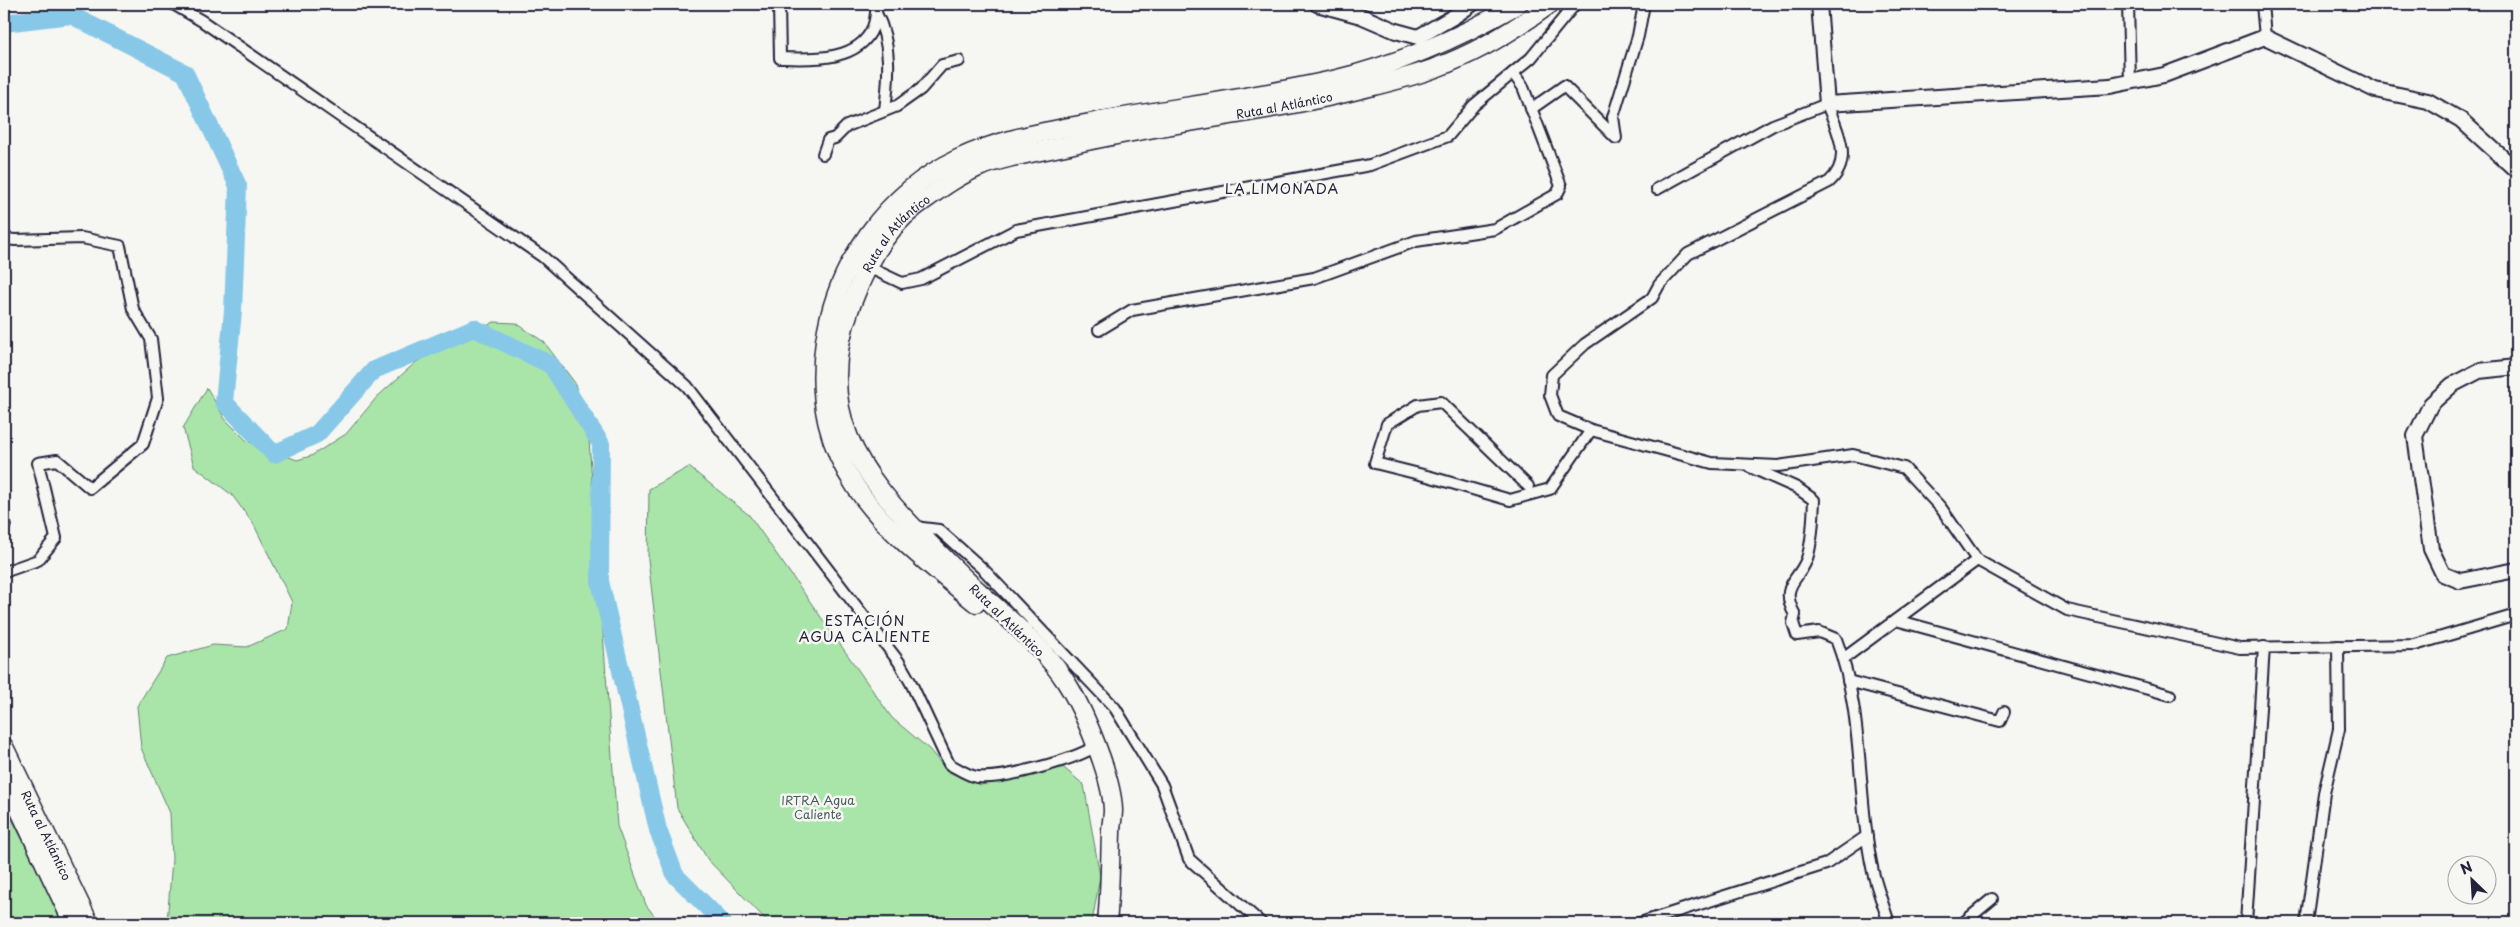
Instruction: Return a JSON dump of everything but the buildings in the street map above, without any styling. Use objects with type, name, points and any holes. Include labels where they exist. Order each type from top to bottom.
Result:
[{"type":"highway","name":"Ruta al Atlántico","points":[[1092,748],[1057,685],[1030,652],[938,573],[883,520],[860,495],[842,465],[823,407],[822,368],[828,324],[842,283],[858,249],[896,200],[917,183],[958,159],[1016,138],[1335,79],[1400,59],[1475,26],[1518,4]]},
{"type":"highway","name":"Ruta al Atlántico","points":[[1106,923],[1111,869],[1113,810],[1092,748],[1066,683],[1040,649],[912,527],[886,499],[863,468],[844,429],[838,396],[837,370],[844,325],[868,267],[878,248],[909,211],[950,181],[983,165],[1121,134],[1307,101],[1399,80],[1461,57],[1519,26],[1550,4]]},
{"type":"highway","name":"Ruta al Atlántico","points":[[4,747],[89,923]]},
{"type":"highway","name":"Ruta al Atlántico","points":[[4,777],[73,923]]},
{"type":"street","points":[[173,4],[202,21],[543,257],[687,386],[899,662],[911,683],[949,764],[975,777],[998,777],[1092,748]]},
{"type":"street","points":[[779,4],[780,58],[821,59],[858,48],[873,27],[876,8]]},
{"type":"street","points":[[1317,4],[1361,16],[1396,31],[1418,37],[1472,4]]},
{"type":"street","points":[[868,267],[902,283],[921,279],[1016,230],[1370,165],[1448,136],[1474,105],[1531,58],[1574,4]]},
{"type":"street","points":[[1531,109],[1564,86],[1616,138],[1613,117],[1638,36],[1644,4]]},
{"type":"street","points":[[1818,4],[1827,104],[1840,140],[1842,162],[1838,175],[1788,205],[1688,254],[1659,285],[1652,298],[1584,344],[1552,375],[1550,394],[1558,416],[1591,430],[1712,463],[1778,466],[1853,455],[1904,468],[1941,508],[1977,560],[2067,610],[2240,648],[2415,645],[2516,615]]},
{"type":"street","points":[[2128,4],[2130,82]]},
{"type":"street","points":[[2262,4],[2264,37]]},
{"type":"street","points":[[876,8],[883,27],[884,42],[889,54],[885,110]]},
{"type":"street","points":[[1658,189],[1773,126],[1827,104],[2110,86],[2164,75],[2264,37],[2375,90],[2428,101],[2461,120],[2516,170]]},
{"type":"street","points":[[823,154],[828,140],[835,138],[847,126],[897,106],[921,89],[942,65],[959,61]]},
{"type":"street","points":[[1099,330],[1132,310],[1314,278],[1416,241],[1495,229],[1557,194],[1560,186],[1523,88],[1513,73]]},
{"type":"street","points":[[4,239],[82,238],[120,246],[133,309],[151,339],[158,398],[143,444],[90,488],[57,460],[38,463],[56,538],[38,560],[4,572]]},
{"type":"street","points":[[2516,367],[2479,371],[2452,384],[2431,404],[2415,436],[2431,549],[2443,574],[2460,582],[2516,570]]},
{"type":"street","points":[[1528,486],[1442,402],[1418,405],[1387,424],[1375,463],[1510,500],[1550,489],[1591,430]]},
{"type":"street","points":[[1745,464],[1797,488],[1814,500],[1813,530],[1808,558],[1790,585],[1789,606],[1795,615],[1793,623],[1797,635],[1819,632],[1836,639],[1843,659],[1857,733],[1873,873],[1889,923]]},
{"type":"street","points":[[912,527],[939,530],[952,541],[984,570],[1115,708],[1162,785],[1189,859],[1261,923]]},
{"type":"street","points":[[1843,659],[1977,560]]},
{"type":"street","points":[[1896,620],[2170,695]]},
{"type":"street","points":[[2306,923],[2324,793],[2339,729],[2338,646]]},
{"type":"street","points":[[2246,923],[2264,647]]},
{"type":"street","points":[[1848,681],[2000,721],[2004,712]]},
{"type":"street","points":[[1640,923],[1826,864],[1868,836]]},
{"type":"street","points":[[1963,923],[1992,899]]},
{"type":"green space","points":[[494,322],[516,323],[544,342],[575,383],[589,440],[617,826],[646,905],[660,923],[167,923],[172,859],[170,813],[141,748],[137,706],[167,658],[213,645],[247,647],[288,629],[292,602],[254,525],[232,495],[194,466],[183,428],[207,388],[225,419],[247,441],[297,460],[311,456],[346,434],[377,397],[416,362]]},
{"type":"green space","name":"IRTRA Agua Caliente","points":[[689,467],[749,515],[892,718],[929,749],[947,771],[981,785],[1037,773],[1058,763],[1084,785],[1100,876],[1092,923],[769,923],[708,860],[677,808],[648,559],[649,489]]},
{"type":"green space","points":[[4,804],[66,923],[4,923]]},
{"type":"waterway","points":[[4,23],[71,15],[185,73],[238,186],[233,311],[224,402],[274,454],[317,434],[374,370],[474,328],[551,365],[601,444],[600,581],[658,830],[675,875],[723,923]]},
{"type":"district","name":"LA LIMONADA","points":[[1282,188]]},
{"type":"district","name":"ESTACIÓN AGUA CALIENTE","points":[[865,628]]}]
